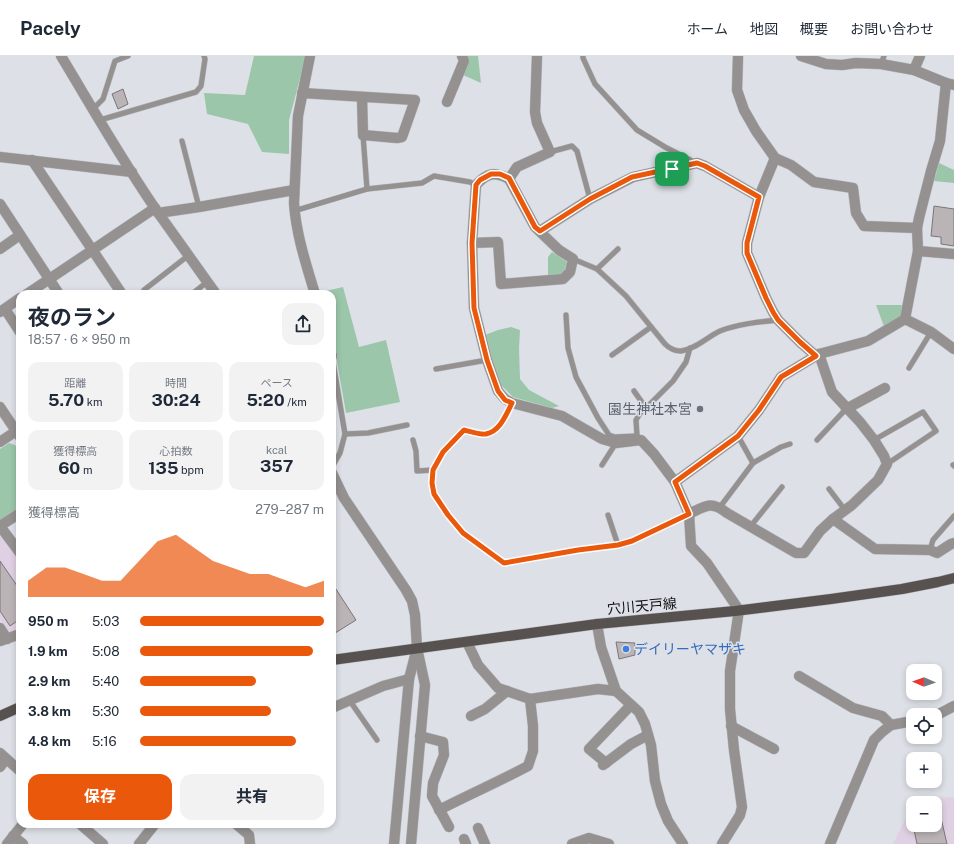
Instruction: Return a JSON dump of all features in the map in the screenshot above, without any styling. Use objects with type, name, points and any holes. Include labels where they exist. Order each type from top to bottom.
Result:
[{"type":"main road","name":"穴川天戸線","points":[[336,659],[597,624],[740,610],[902,589],[954,578]]},
{"type":"main road","points":[[0,716],[16,709]]},
{"type":"street","points":[[61,56],[132,172],[213,290]]},
{"type":"street","points":[[310,56],[298,116],[294,211],[304,256],[314,290]]},
{"type":"street","points":[[448,102],[464,61],[462,56]]},
{"type":"street","points":[[509,178],[517,168],[550,152],[537,123],[535,112],[537,56]]},
{"type":"street","points":[[738,56],[737,90],[744,110],[756,132],[776,158],[792,165],[814,182],[853,188],[856,213],[864,226],[917,228]]},
{"type":"street","points":[[675,482],[738,436],[759,410],[781,377],[818,355],[868,341],[905,319],[918,251],[918,218],[940,141],[950,84],[914,70],[882,60],[856,59],[842,65],[826,64],[801,56]]},
{"type":"street","points":[[914,70],[920,56]]},
{"type":"street","points":[[302,93],[415,100],[402,137],[397,138],[363,135],[362,97]]},
{"type":"street","points":[[0,158],[32,160],[132,172]]},
{"type":"street","points":[[689,514],[707,505],[720,507],[750,527],[796,553],[804,553],[820,531],[852,505],[878,480],[887,464],[874,440],[860,422],[846,409],[832,392],[818,355],[800,342],[778,320],[766,298],[747,253],[747,243],[759,197],[776,158]]},
{"type":"street","points":[[32,160],[119,290]]},
{"type":"street","points":[[540,231],[590,199],[632,177],[697,163],[705,166],[759,197]]},
{"type":"street","points":[[472,243],[498,242],[501,284],[563,279],[570,272],[573,259],[559,250],[535,227],[509,178],[500,174],[491,174],[480,180],[476,185],[472,243],[474,308],[487,360],[498,391],[505,400],[562,416],[602,439],[616,443],[639,438],[654,454],[675,482],[689,514],[691,546],[707,563],[740,610],[730,671],[730,709],[742,807],[740,815],[722,844]]},
{"type":"street","points":[[33,290],[157,210],[199,207],[294,190]]},
{"type":"street","points":[[0,204],[56,290]]},
{"type":"street","points":[[0,249],[20,235]]},
{"type":"street","points":[[918,251],[954,254]]},
{"type":"street","points":[[16,301],[2,310],[16,327]]},
{"type":"street","points":[[905,319],[931,332],[954,348]]},
{"type":"street","points":[[846,409],[885,388]]},
{"type":"street","points":[[0,407],[16,431]]},
{"type":"street","points":[[0,442],[16,435]]},
{"type":"street","points":[[336,485],[338,491],[406,590],[412,601],[415,615],[417,648],[425,685],[411,844]]},
{"type":"street","points":[[16,516],[0,526],[16,548]]},
{"type":"street","points":[[833,519],[875,549],[930,550],[938,553],[954,543]]},
{"type":"street","points":[[597,624],[601,647],[616,691],[639,712],[645,724],[651,745],[655,781],[661,804],[668,821],[683,844]]},
{"type":"street","points":[[0,628],[4,640],[16,636]]},
{"type":"street","points":[[467,642],[478,665],[498,688],[530,699],[598,689],[616,691]]},
{"type":"street","points":[[393,844],[409,679],[417,648]]},
{"type":"street","points":[[798,676],[853,708],[882,716],[891,725]]},
{"type":"street","points":[[336,706],[383,686],[409,679]]},
{"type":"street","points":[[471,716],[485,709],[507,691]]},
{"type":"street","points":[[439,810],[528,766],[533,751],[533,726],[530,699]]},
{"type":"street","points":[[630,705],[589,749],[604,764],[631,744],[648,734]]},
{"type":"street","points":[[942,712],[954,706]]},
{"type":"street","points":[[830,844],[874,740],[891,725],[906,722]]},
{"type":"street","points":[[732,726],[774,749]]},
{"type":"street","points":[[420,736],[443,742],[444,755],[433,783],[432,796],[449,828]]},
{"type":"street","points":[[2,760],[16,769]]},
{"type":"street","points":[[7,844],[20,828]]},
{"type":"street","points":[[85,828],[103,844]]},
{"type":"street","points":[[139,844],[152,828]]},
{"type":"street","points":[[241,828],[249,835],[250,844]]},
{"type":"street","points":[[478,828],[485,844]]},
{"type":"street","points":[[14,836],[22,844]]},
{"type":"street","points":[[572,844],[589,838],[609,844]]},
{"type":"lane","points":[[93,109],[103,100],[114,58],[128,56]]},
{"type":"lane","points":[[100,120],[196,92],[201,86],[205,59],[204,56]]},
{"type":"lane","points":[[583,56],[595,84],[637,130],[665,147],[697,163]]},
{"type":"lane","points":[[363,135],[366,189]]},
{"type":"lane","points":[[182,141],[199,207]]},
{"type":"lane","points":[[550,152],[572,146],[577,151],[590,199]]},
{"type":"lane","points":[[294,211],[366,189],[422,183],[434,176],[470,182],[476,185]]},
{"type":"lane","points":[[596,270],[618,249]]},
{"type":"lane","points":[[144,290],[189,255]]},
{"type":"lane","points":[[573,259],[596,270],[626,296],[670,349],[680,351],[690,348],[718,332],[734,326],[778,320]]},
{"type":"lane","points":[[197,290],[207,282]]},
{"type":"lane","points":[[566,315],[568,348],[576,377],[598,418],[609,435],[614,437],[639,438],[636,420],[641,412],[673,381],[686,362],[690,348]]},
{"type":"lane","points":[[612,355],[651,327]]},
{"type":"lane","points":[[909,368],[931,332]]},
{"type":"lane","points":[[436,369],[487,360]]},
{"type":"lane","points":[[336,380],[345,434],[340,453],[336,460]]},
{"type":"lane","points":[[634,391],[646,408]]},
{"type":"lane","points":[[512,403],[496,430],[485,435],[464,430],[443,452],[433,470],[432,483],[434,494],[448,515],[463,533],[504,563],[578,550],[618,545],[632,541],[689,514]]},
{"type":"lane","points":[[817,440],[846,409]]},
{"type":"lane","points":[[874,440],[923,412],[936,431],[887,464]]},
{"type":"lane","points":[[345,434],[368,433],[406,425]]},
{"type":"lane","points":[[738,436],[753,463]]},
{"type":"lane","points":[[413,440],[416,451],[417,470],[433,470]]},
{"type":"lane","points":[[602,465],[616,443]]},
{"type":"lane","points":[[720,507],[753,463],[790,444]]},
{"type":"lane","points":[[750,527],[782,487]]},
{"type":"lane","points":[[829,489],[845,510]]},
{"type":"lane","points":[[608,515],[618,545]]},
{"type":"lane","points":[[930,550],[933,540],[954,516]]},
{"type":"lane","points":[[350,701],[377,740]]},
{"type":"shaded area","points":[[0,534],[16,552],[16,632],[8,631],[0,619]]},
{"type":"shaded area","points":[[954,797],[954,844],[893,844],[906,818],[906,832],[942,832],[942,798]]},
{"type":"green space","points":[[254,56],[306,56],[289,120],[289,154],[262,152],[248,124],[207,114],[204,93],[245,95]]},
{"type":"green space","points":[[466,56],[478,56],[481,83],[463,75]]},
{"type":"green space","points":[[939,163],[954,170],[954,183],[934,181]]},
{"type":"green space","points":[[552,252],[567,262],[564,272],[559,277],[548,277],[548,257]]},
{"type":"green space","points":[[343,287],[359,347],[386,340],[400,402],[346,413],[336,356],[336,290],[330,290]]},
{"type":"green space","points":[[876,305],[902,305],[900,321],[885,329]]},
{"type":"green space","points":[[511,327],[520,330],[520,379],[529,390],[559,406],[552,408],[513,397],[499,383],[485,335]]},
{"type":"green space","points":[[9,443],[16,446],[16,511],[0,522],[0,449]]},
{"type":"building","points":[[123,89],[128,104],[118,109],[112,94]]},
{"type":"building","points":[[934,206],[954,209],[954,246],[941,244],[941,237],[931,236]]},
{"type":"building","points":[[0,561],[16,584],[16,622],[10,626],[0,611]]},
{"type":"building","points":[[336,589],[356,620],[336,632]]},
{"type":"building","name":"デイリーヤマザキ","points":[[616,642],[635,643],[635,655],[619,659]]},
{"type":"building","points":[[942,822],[947,844],[917,844],[914,832],[942,832]]},
{"type":"place","name":"園生神社本宮","points":[[700,409]]},
{"type":"place","name":"デイリーヤマザキ","points":[[626,649]]},
{"type":"route","points":[[697,163],[705,166],[759,197],[747,243],[747,253],[766,298],[778,320],[816,356],[781,377],[759,410],[738,436],[675,482],[689,514],[632,541],[618,545],[578,550],[504,563],[463,533],[440,504],[434,494],[432,483],[433,470],[443,452],[464,430],[485,435],[496,430],[512,403],[505,400],[498,391],[487,360],[474,308],[472,243],[476,185],[480,180],[491,174],[500,174],[509,178],[535,227],[540,231],[590,199],[632,177],[672,169],[697,163]]}]
